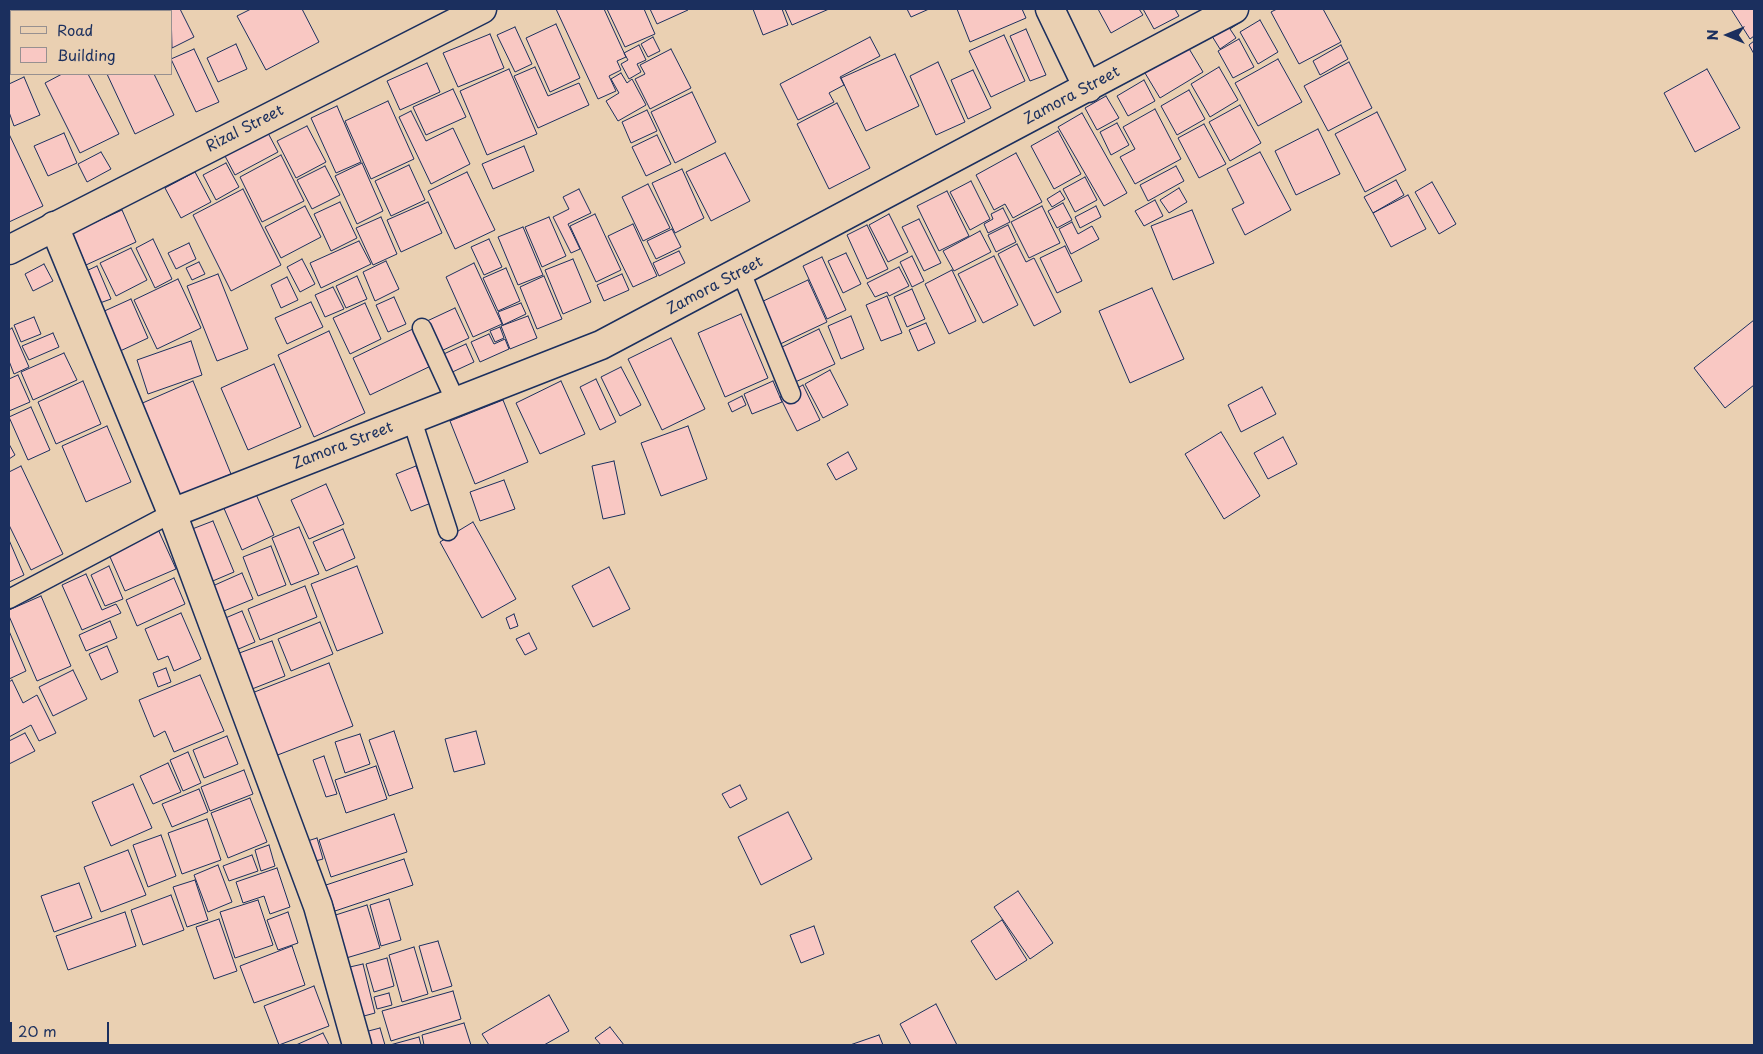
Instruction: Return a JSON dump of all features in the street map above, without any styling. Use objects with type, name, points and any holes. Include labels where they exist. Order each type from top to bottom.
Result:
[{"type":"street","name":"Rizal Street","points":[[10,247],[482,9]]},
{"type":"street","points":[[1050,9],[1088,88]]},
{"type":"street","name":"Zamora Street","points":[[172,513],[602,345],[1234,9]]},
{"type":"street","points":[[54,226],[172,513],[318,906],[357,1045]]},
{"type":"lane","points":[[741,272],[791,394]]},
{"type":"lane","points":[[422,328],[456,402]]},
{"type":"lane","points":[[412,420],[448,531]]},
{"type":"lane","points":[[9,599],[172,513]]},
{"type":"building","points":[[52,9],[94,10],[52,10]]},
{"type":"building","points":[[117,9],[146,10],[118,10]]},
{"type":"building","points":[[180,9],[194,37],[172,48],[172,10],[154,10]]},
{"type":"building","points":[[251,9],[302,9],[319,42],[266,70],[237,16]]},
{"type":"building","points":[[556,9],[604,9],[626,57],[617,61],[621,70],[609,76],[616,91],[598,99]]},
{"type":"building","points":[[607,9],[644,9],[655,34],[625,47]]},
{"type":"building","points":[[650,9],[687,9],[688,10],[657,24]]},
{"type":"building","points":[[753,9],[782,9],[788,25],[763,35]]},
{"type":"building","points":[[785,9],[829,9],[792,25]]},
{"type":"building","points":[[907,9],[929,9],[911,17]]},
{"type":"building","points":[[957,9],[1022,9],[1026,18],[970,42]]},
{"type":"building","points":[[1098,9],[1139,9],[1143,15],[1111,33]]},
{"type":"building","points":[[1143,9],[1175,9],[1179,16],[1154,29]]},
{"type":"building","points":[[1238,9],[1245,19],[1230,29],[1236,38],[1220,49],[1207,28]]},
{"type":"building","points":[[1277,9],[1323,9],[1341,42],[1299,64],[1271,12]]},
{"type":"building","points":[[1731,9],[1754,9],[1754,36],[1750,39]]},
{"type":"building","points":[[1260,20],[1278,52],[1258,64],[1240,32]]},
{"type":"building","points":[[556,24],[580,78],[550,92],[526,38]]},
{"type":"building","points":[[515,27],[532,64],[515,72],[497,35]]},
{"type":"building","points":[[1026,29],[1046,75],[1030,81],[1010,36]]},
{"type":"building","points":[[490,34],[504,68],[458,87],[443,53]]},
{"type":"building","points":[[1004,35],[1025,81],[991,97],[969,51]]},
{"type":"building","points":[[653,37],[660,51],[648,57],[641,44]]},
{"type":"building","points":[[870,37],[880,56],[840,77],[844,85],[829,93],[834,102],[798,120],[780,84]]},
{"type":"building","points":[[1239,39],[1254,67],[1233,78],[1218,51]]},
{"type":"building","points":[[1754,41],[1754,54],[1749,45]]},
{"type":"building","points":[[1185,42],[1203,72],[1160,98],[1142,68]]},
{"type":"building","points":[[236,44],[247,69],[218,82],[207,58]]},
{"type":"building","points":[[639,45],[646,60],[637,64],[641,72],[629,79],[621,64],[628,60],[624,53]]},
{"type":"building","points":[[1341,45],[1348,59],[1320,75],[1313,61]]},
{"type":"building","points":[[194,49],[219,102],[196,112],[172,59]]},
{"type":"building","points":[[671,49],[691,88],[650,109],[635,79],[645,74],[640,65]]},
{"type":"building","points":[[895,54],[919,106],[866,131],[841,78]]},
{"type":"building","points":[[1278,59],[1302,102],[1258,126],[1235,83]]},
{"type":"building","points":[[938,62],[965,122],[936,135],[910,76]]},
{"type":"building","points":[[1349,62],[1372,108],[1328,131],[1304,86]]},
{"type":"building","points":[[427,63],[440,92],[400,110],[387,81]]},
{"type":"building","points":[[535,67],[548,96],[579,83],[589,105],[538,128],[514,76]]},
{"type":"building","points":[[1219,67],[1238,100],[1210,117],[1191,84]]},
{"type":"building","points":[[509,69],[537,134],[487,155],[460,91]]},
{"type":"building","points":[[1707,69],[1740,128],[1695,152],[1664,93]]},
{"type":"building","points":[[973,70],[991,108],[968,119],[951,80]]},
{"type":"building","points":[[621,73],[627,83],[632,79],[646,105],[618,121],[606,101],[619,93],[611,79]]},
{"type":"building","points":[[60,75],[89,75],[119,134],[80,153],[45,83]]},
{"type":"building","points":[[107,75],[154,75],[174,115],[135,134]]},
{"type":"building","points":[[24,77],[40,115],[14,126],[9,112],[9,84]]},
{"type":"building","points":[[1144,80],[1155,101],[1128,116],[1117,96]]},
{"type":"building","points":[[453,89],[466,117],[426,135],[413,107]]},
{"type":"building","points":[[1189,90],[1205,119],[1177,135],[1161,106]]},
{"type":"building","points":[[692,92],[716,142],[675,163],[651,112]]},
{"type":"building","points":[[1106,96],[1119,118],[1097,130],[1085,108]]},
{"type":"building","points":[[388,101],[414,159],[371,179],[345,121]]},
{"type":"building","points":[[837,103],[870,168],[829,189],[797,124]]},
{"type":"building","points":[[1240,105],[1261,143],[1230,161],[1209,122]]},
{"type":"building","points":[[337,106],[361,162],[336,173],[311,118]]},
{"type":"building","points":[[1155,109],[1181,159],[1135,184],[1120,157],[1135,149],[1123,127]]},
{"type":"building","points":[[647,110],[657,131],[631,143],[622,122]]},
{"type":"building","points":[[411,111],[426,141],[453,128],[470,164],[431,184],[399,117]]},
{"type":"building","points":[[1377,112],[1406,170],[1365,192],[1335,134]]},
{"type":"building","points":[[1082,113],[1127,193],[1104,206],[1058,127]]},
{"type":"building","points":[[1117,123],[1129,145],[1111,155],[1100,132]]},
{"type":"building","points":[[1204,124],[1226,164],[1199,178],[1178,138]]},
{"type":"building","points":[[307,126],[326,162],[296,178],[277,141]]},
{"type":"building","points":[[1318,129],[1340,174],[1296,195],[1275,151]]},
{"type":"building","points":[[1058,131],[1081,174],[1054,189],[1031,146]]},
{"type":"building","points":[[64,133],[77,163],[48,176],[34,146]]},
{"type":"building","points":[[268,133],[278,152],[235,175],[225,156]]},
{"type":"building","points":[[9,134],[43,206],[9,222]]},
{"type":"building","points":[[657,135],[671,164],[646,176],[632,147]]},
{"type":"building","points":[[524,146],[534,171],[493,189],[482,164]]},
{"type":"building","points":[[101,152],[111,169],[87,182],[78,164]]},
{"type":"building","points":[[1260,152],[1291,210],[1245,235],[1232,209],[1244,203],[1227,169]]},
{"type":"building","points":[[725,153],[750,201],[711,221],[686,172]]},
{"type":"building","points":[[1016,153],[1042,202],[1013,218],[1005,204],[994,210],[976,175]]},
{"type":"building","points":[[281,155],[304,201],[262,222],[240,177]]},
{"type":"building","points":[[226,163],[239,187],[216,200],[203,175]]},
{"type":"building","points":[[362,163],[383,211],[357,224],[335,176]]},
{"type":"building","points":[[409,165],[425,200],[391,216],[375,181]]},
{"type":"building","points":[[325,166],[340,195],[312,209],[297,180]]},
{"type":"building","points":[[1176,166],[1184,181],[1148,201],[1140,185]]},
{"type":"building","points":[[682,169],[704,218],[675,233],[652,183]]},
{"type":"building","points":[[195,172],[211,202],[181,218],[165,188]]},
{"type":"building","points":[[467,172],[495,230],[455,249],[428,191]]},
{"type":"building","points":[[1085,177],[1097,200],[1075,212],[1063,189]]},
{"type":"building","points":[[1396,180],[1404,195],[1373,213],[1364,197]]},
{"type":"building","points":[[971,181],[990,219],[970,230],[950,192]]},
{"type":"building","points":[[1432,182],[1456,224],[1439,234],[1415,192]]},
{"type":"building","points":[[648,184],[670,228],[643,241],[622,197]]},
{"type":"building","points":[[1179,188],[1187,202],[1169,213],[1160,200]]},
{"type":"building","points":[[243,189],[281,265],[231,291],[193,215]]},
{"type":"building","points":[[579,189],[591,213],[568,224],[580,249],[571,253],[553,217],[569,209],[563,197]]},
{"type":"building","points":[[947,191],[969,236],[939,251],[917,206]]},
{"type":"building","points":[[1060,191],[1065,199],[1052,207],[1047,199]]},
{"type":"building","points":[[1408,195],[1426,229],[1391,247],[1373,213]]},
{"type":"building","points":[[1155,200],[1163,216],[1144,226],[1135,211]]},
{"type":"building","points":[[340,202],[357,238],[331,251],[314,214]]},
{"type":"building","points":[[428,202],[442,233],[401,252],[387,220]]},
{"type":"building","points":[[1063,203],[1072,220],[1057,228],[1048,211]]},
{"type":"building","points":[[305,206],[321,237],[281,258],[265,227]]},
{"type":"building","points":[[1042,206],[1060,243],[1029,258],[1011,222]]},
{"type":"building","points":[[1096,206],[1101,217],[1080,228],[1075,217]]},
{"type":"building","points":[[1003,208],[1010,222],[988,233],[984,224],[993,219],[991,214]]},
{"type":"building","points":[[122,210],[136,242],[86,265],[72,233]]},
{"type":"building","points":[[1192,210],[1214,263],[1173,280],[1151,226]]},
{"type":"building","points":[[595,214],[621,270],[596,282],[570,226]]},
{"type":"building","points":[[889,214],[908,252],[888,262],[869,225]]},
{"type":"building","points":[[381,217],[397,254],[373,265],[356,228]]},
{"type":"building","points":[[549,217],[566,256],[542,267],[525,227]]},
{"type":"building","points":[[919,219],[941,263],[924,271],[902,227]]},
{"type":"building","points":[[1072,222],[1078,234],[1092,226],[1099,239],[1071,254],[1059,229]]},
{"type":"building","points":[[633,224],[657,276],[633,287],[608,236]]},
{"type":"building","points":[[867,225],[888,269],[867,279],[847,235]]},
{"type":"building","points":[[1008,225],[1016,242],[996,252],[988,235]]},
{"type":"building","points":[[523,227],[543,275],[518,285],[498,237]]},
{"type":"building","points":[[672,229],[681,247],[656,259],[647,241]]},
{"type":"building","points":[[980,231],[991,252],[954,271],[943,251]]},
{"type":"building","points":[[153,239],[172,279],[155,288],[136,248]]},
{"type":"building","points":[[489,239],[502,267],[484,275],[471,247]]},
{"type":"building","points":[[359,241],[371,264],[321,288],[310,263]]},
{"type":"building","points":[[189,243],[196,259],[176,269],[168,253]]},
{"type":"building","points":[[1017,244],[1026,262],[1034,258],[1061,312],[1034,326],[998,254]]},
{"type":"building","points":[[1065,246],[1082,281],[1057,293],[1040,258]]},
{"type":"building","points":[[131,248],[147,280],[116,296],[100,263]]},
{"type":"building","points":[[679,251],[685,263],[659,276],[653,263]]},
{"type":"building","points":[[846,253],[861,284],[843,293],[828,261]]},
{"type":"building","points":[[912,256],[924,281],[912,287],[900,262]]},
{"type":"building","points":[[994,256],[1018,305],[983,323],[958,274]]},
{"type":"building","points":[[822,257],[846,310],[827,319],[803,266]]},
{"type":"building","points":[[302,259],[315,284],[300,292],[287,267]]},
{"type":"building","points":[[573,259],[591,302],[563,314],[545,270]]},
{"type":"building","points":[[386,261],[399,289],[375,301],[363,272]]},
{"type":"building","points":[[199,262],[205,274],[192,280],[186,268]]},
{"type":"building","points":[[474,263],[502,324],[473,337],[446,277]]},
{"type":"building","points":[[44,264],[53,281],[33,291],[25,274]]},
{"type":"building","points":[[97,266],[111,299],[97,304],[84,272]]},
{"type":"building","points":[[899,267],[909,286],[889,296],[887,292],[875,297],[867,283]]},
{"type":"building","points":[[506,268],[520,301],[498,311],[483,278]]},
{"type":"building","points":[[952,270],[976,321],[949,334],[925,284]]},
{"type":"building","points":[[218,274],[248,349],[217,361],[187,286]]},
{"type":"building","points":[[622,274],[629,290],[604,301],[597,285]]},
{"type":"building","points":[[357,276],[367,299],[346,308],[336,286]]},
{"type":"building","points":[[544,276],[562,319],[537,329],[520,287]]},
{"type":"building","points":[[287,277],[298,300],[281,308],[271,285]]},
{"type":"building","points":[[178,279],[201,328],[157,349],[134,300]]},
{"type":"building","points":[[808,280],[827,322],[776,346],[757,304]]},
{"type":"building","points":[[333,287],[344,309],[325,317],[315,295]]},
{"type":"building","points":[[1152,288],[1184,359],[1130,383],[1099,311]]},
{"type":"building","points":[[912,289],[925,319],[907,327],[894,297]]},
{"type":"building","points":[[887,296],[902,333],[881,341],[866,305]]},
{"type":"building","points":[[394,297],[406,324],[388,332],[376,305]]},
{"type":"building","points":[[131,299],[148,338],[118,352],[100,313]]},
{"type":"building","points":[[311,302],[323,327],[287,344],[275,318]]},
{"type":"building","points":[[365,303],[381,339],[350,354],[333,318]]},
{"type":"building","points":[[521,303],[526,314],[503,325],[498,312]]},
{"type":"building","points":[[455,308],[469,338],[439,352],[425,322]]},
{"type":"building","points":[[741,314],[768,378],[725,397],[698,333]]},
{"type":"building","points":[[528,316],[537,338],[510,349],[501,326]]},
{"type":"building","points":[[851,316],[864,349],[841,359],[828,326]]},
{"type":"building","points":[[34,317],[41,334],[21,342],[14,325]]},
{"type":"building","points":[[1754,320],[1754,385],[1725,408],[1694,368]]},
{"type":"building","points":[[926,323],[935,343],[918,351],[909,330]]},
{"type":"building","points":[[417,327],[435,364],[370,395],[353,358]]},
{"type":"building","points":[[500,327],[504,338],[495,342],[490,331]]},
{"type":"building","points":[[12,328],[29,367],[14,374],[9,361],[9,330]]},
{"type":"building","points":[[819,329],[835,364],[793,383],[778,349]]},
{"type":"building","points":[[329,331],[365,413],[314,437],[278,355]]},
{"type":"building","points":[[53,333],[59,347],[29,360],[22,346]]},
{"type":"building","points":[[489,334],[494,344],[505,339],[509,349],[480,362],[471,342]]},
{"type":"building","points":[[671,338],[705,409],[662,430],[628,359]]},
{"type":"building","points":[[191,341],[202,375],[148,394],[137,360]]},
{"type":"building","points":[[466,344],[474,362],[446,375],[437,357]]},
{"type":"building","points":[[64,353],[77,380],[33,400],[21,372]]},
{"type":"building","points":[[274,364],[301,427],[248,450],[221,388]]},
{"type":"building","points":[[621,367],[641,405],[620,416],[601,377]]},
{"type":"building","points":[[830,370],[848,405],[823,418],[805,384]]},
{"type":"building","points":[[18,375],[30,402],[9,411],[9,379]]},
{"type":"building","points":[[596,379],[616,422],[600,430],[580,387]]},
{"type":"building","points":[[83,381],[101,424],[56,444],[38,402]]},
{"type":"building","points":[[193,381],[231,474],[176,497],[138,405]]},
{"type":"building","points":[[561,381],[585,434],[540,454],[516,403]]},
{"type":"building","points":[[773,381],[782,402],[752,414],[744,394]]},
{"type":"building","points":[[803,385],[820,420],[797,431],[780,397]]},
{"type":"building","points":[[1262,387],[1276,414],[1241,432],[1228,405]]},
{"type":"building","points":[[742,396],[746,405],[732,412],[728,403]]},
{"type":"building","points":[[503,400],[528,462],[475,484],[450,421]]},
{"type":"building","points":[[31,407],[50,450],[28,460],[9,417]]},
{"type":"building","points":[[107,426],[131,482],[86,502],[62,446]]},
{"type":"building","points":[[688,426],[707,479],[661,496],[641,443]]},
{"type":"building","points":[[1221,432],[1260,496],[1224,519],[1185,454]]},
{"type":"building","points":[[1283,437],[1297,464],[1268,479],[1254,453]]},
{"type":"building","points":[[9,444],[15,455],[9,459]]},
{"type":"building","points":[[848,452],[857,469],[836,480],[827,464]]},
{"type":"building","points":[[614,461],[625,514],[603,519],[592,466]]},
{"type":"building","points":[[21,466],[63,554],[31,570],[9,525],[9,472]]},
{"type":"building","points":[[416,466],[431,503],[411,511],[396,474]]},
{"type":"building","points":[[504,480],[515,509],[480,521],[470,492]]},
{"type":"building","points":[[326,484],[344,524],[309,539],[291,500]]},
{"type":"building","points":[[255,492],[274,535],[242,550],[223,506]]},
{"type":"building","points":[[213,521],[234,572],[208,583],[187,531]]},
{"type":"building","points":[[473,522],[516,599],[482,618],[440,542]]},
{"type":"building","points":[[157,527],[176,569],[125,591],[107,550]]},
{"type":"building","points":[[299,527],[319,574],[291,585],[272,538]]},
{"type":"building","points":[[343,529],[355,558],[326,571],[313,542]]},
{"type":"building","points":[[9,540],[24,575],[9,582]]},
{"type":"building","points":[[271,546],[286,585],[258,596],[243,557]]},
{"type":"building","points":[[109,566],[123,599],[105,606],[91,575]]},
{"type":"building","points":[[357,566],[383,633],[337,651],[311,584]]},
{"type":"building","points":[[609,567],[630,609],[593,627],[572,586]]},
{"type":"building","points":[[242,573],[253,599],[219,613],[208,588]]},
{"type":"building","points":[[86,574],[102,610],[116,604],[121,613],[82,630],[62,585]]},
{"type":"building","points":[[174,578],[185,604],[137,626],[126,600]]},
{"type":"building","points":[[305,586],[317,617],[260,640],[248,609]]},
{"type":"building","points":[[41,596],[71,666],[37,681],[9,616],[9,610]]},
{"type":"building","points":[[242,611],[255,642],[229,653],[216,622]]},
{"type":"building","points":[[181,613],[201,659],[174,671],[168,656],[158,660],[145,629]]},
{"type":"building","points":[[514,614],[518,626],[510,629],[506,618]]},
{"type":"building","points":[[110,621],[117,638],[86,651],[79,635]]},
{"type":"building","points":[[320,622],[333,654],[291,671],[278,639]]},
{"type":"building","points":[[9,631],[26,671],[9,679]]},
{"type":"building","points":[[529,633],[537,649],[525,655],[516,639]]},
{"type":"building","points":[[272,641],[285,676],[247,691],[234,655]]},
{"type":"building","points":[[107,646],[118,672],[101,680],[89,654]]},
{"type":"building","points":[[329,663],[353,726],[275,756],[252,693]]},
{"type":"building","points":[[166,668],[171,682],[158,687],[153,673]]},
{"type":"building","points":[[73,670],[87,699],[53,716],[39,687]]},
{"type":"building","points":[[200,675],[224,731],[174,752],[165,731],[154,737],[139,700]]},
{"type":"building","points":[[12,680],[23,703],[37,695],[56,733],[39,741],[31,725],[9,737],[9,682]]},
{"type":"building","points":[[394,731],[413,788],[389,796],[369,740]]},
{"type":"building","points":[[476,731],[485,764],[454,772],[445,739]]},
{"type":"building","points":[[25,733],[35,751],[9,764],[9,741]]},
{"type":"building","points":[[360,734],[370,764],[345,773],[335,742]]},
{"type":"building","points":[[227,736],[238,764],[204,778],[193,750]]},
{"type":"building","points":[[188,752],[201,783],[183,791],[170,760]]},
{"type":"building","points":[[324,756],[337,794],[326,797],[313,760]]},
{"type":"building","points":[[168,763],[181,792],[153,804],[140,776]]},
{"type":"building","points":[[376,766],[387,799],[346,813],[335,780]]},
{"type":"building","points":[[244,770],[253,794],[210,811],[201,787]]},
{"type":"building","points":[[133,784],[152,828],[111,846],[92,802]]},
{"type":"building","points":[[740,785],[747,799],[730,808],[722,794]]},
{"type":"building","points":[[199,789],[208,812],[172,827],[162,804]]},
{"type":"building","points":[[250,798],[267,842],[228,858],[211,813]]},
{"type":"building","points":[[788,812],[812,859],[761,885],[738,837]]},
{"type":"building","points":[[394,814],[407,852],[331,877],[319,840]]},
{"type":"building","points":[[207,819],[221,860],[182,874],[168,833]]},
{"type":"building","points":[[161,835],[176,876],[148,887],[133,845]]},
{"type":"building","points":[[317,838],[323,859],[304,864],[298,844]]},
{"type":"building","points":[[269,845],[275,866],[261,871],[255,850]]},
{"type":"building","points":[[128,850],[146,895],[101,912],[84,867]]},
{"type":"building","points":[[252,855],[258,871],[229,881],[223,866]]},
{"type":"building","points":[[404,859],[413,885],[335,911],[326,885]]},
{"type":"building","points":[[218,865],[232,902],[208,912],[194,875]]},
{"type":"building","points":[[277,868],[290,907],[270,914],[264,896],[243,903],[236,882]]},
{"type":"building","points":[[195,880],[208,920],[187,927],[173,887]]},
{"type":"building","points":[[79,883],[92,918],[54,932],[41,896]]},
{"type":"building","points":[[1018,891],[1053,943],[1030,959],[994,907]]},
{"type":"building","points":[[171,895],[184,930],[143,945],[131,910]]},
{"type":"building","points":[[389,899],[401,940],[381,946],[370,905]]},
{"type":"building","points":[[258,900],[273,945],[235,958],[220,912]]},
{"type":"building","points":[[367,905],[380,948],[336,961],[323,919]]},
{"type":"building","points":[[125,912],[136,946],[68,970],[56,936]]},
{"type":"building","points":[[288,912],[298,943],[278,950],[267,920]]},
{"type":"building","points":[[219,919],[237,971],[214,979],[196,927]]},
{"type":"building","points":[[1002,920],[1027,960],[996,980],[971,941]]},
{"type":"building","points":[[814,926],[824,954],[801,963],[790,935]]},
{"type":"building","points":[[438,941],[452,986],[432,992],[419,946]]},
{"type":"building","points":[[292,946],[305,985],[254,1003],[240,966]]},
{"type":"building","points":[[414,947],[428,994],[402,1002],[389,955]]},
{"type":"building","points":[[387,958],[394,986],[374,992],[366,964]]},
{"type":"building","points":[[363,964],[375,1013],[353,1019],[341,969]]},
{"type":"building","points":[[314,986],[329,1026],[279,1045],[264,1006]]},
{"type":"building","points":[[453,991],[461,1019],[391,1041],[382,1011]]},
{"type":"building","points":[[389,993],[392,1005],[377,1009],[374,997]]},
{"type":"building","points":[[549,995],[569,1031],[544,1045],[489,1045],[482,1034]]},
{"type":"building","points":[[936,1004],[957,1045],[911,1045],[900,1024]]},
{"type":"building","points":[[464,1023],[471,1045],[424,1045],[422,1035]]},
{"type":"building","points":[[610,1027],[624,1045],[601,1045],[595,1038]]},
{"type":"building","points":[[380,1028],[385,1045],[360,1045],[357,1034]]},
{"type":"building","points":[[323,1033],[329,1045],[296,1045]]},
{"type":"building","points":[[879,1035],[883,1045],[850,1045]]},
{"type":"building","points":[[419,1037],[421,1045],[390,1045]]}]
